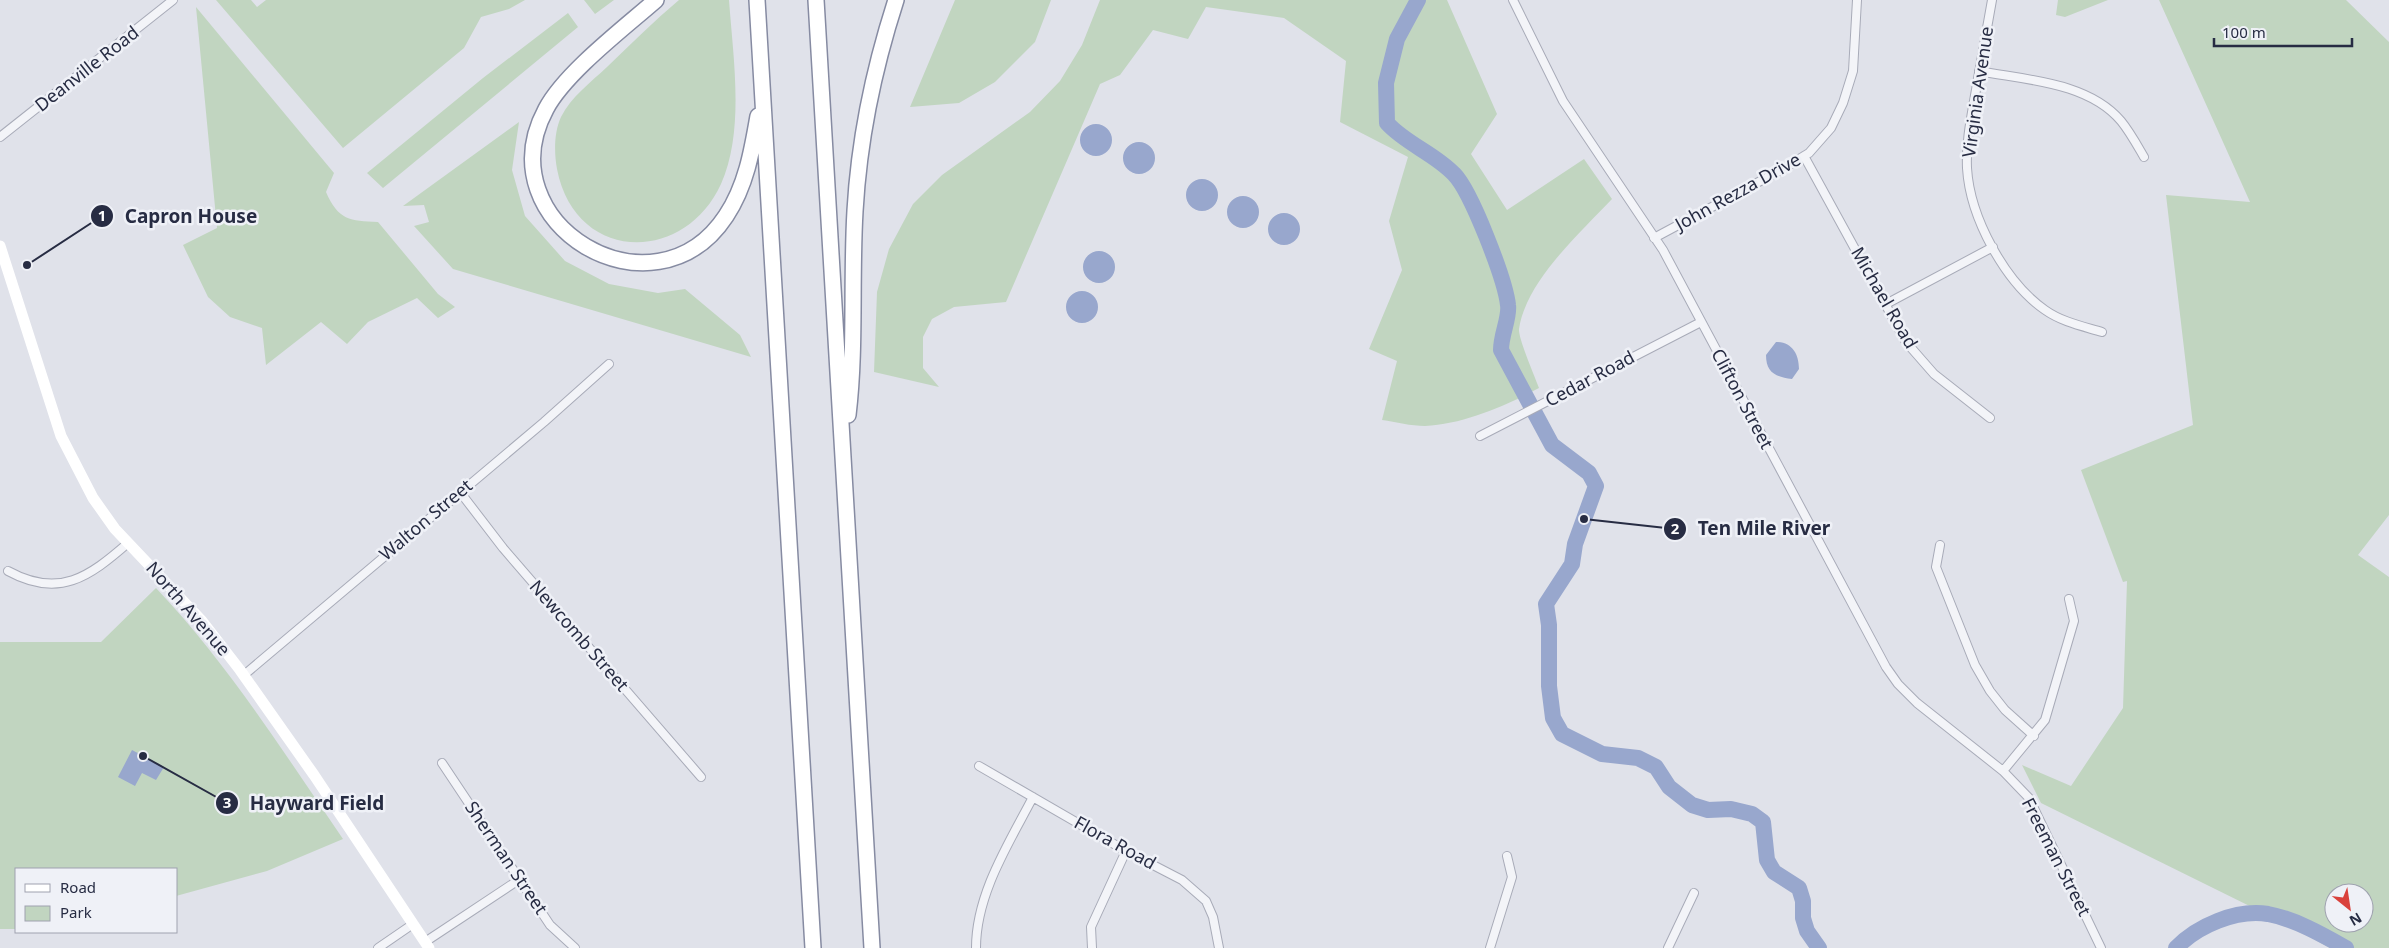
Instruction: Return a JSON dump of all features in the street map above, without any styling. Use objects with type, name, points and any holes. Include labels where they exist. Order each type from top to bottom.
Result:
[{"type":"highway","points":[[656,0],[566,82],[552,98],[542,118],[534,154],[538,185],[550,213],[574,240],[608,258],[639,262],[668,258],[700,243],[725,218],[742,185],[750,157],[763,93]]},
{"type":"highway","points":[[757,0],[813,948]]},
{"type":"highway","points":[[816,0],[872,948]]},
{"type":"highway","points":[[843,454],[851,386],[852,282],[858,177],[875,77],[896,0]]},
{"type":"main road","name":"North Avenue","points":[[0,246],[61,436],[93,498],[128,543],[202,621],[244,675],[288,736],[427,945]]},
{"type":"street","name":"Deanville Road","points":[[0,137],[173,0]]},
{"type":"street","name":"Clifton Street","points":[[1513,0],[1563,101],[1654,238],[1701,322],[1868,637],[1890,672],[1898,684],[1934,718],[2003,771]]},
{"type":"street","name":"John Rezza Drive","points":[[1654,238],[1804,156],[1831,128],[1843,103],[1853,71],[1857,0]]},
{"type":"street","name":"Virginia Avenue","points":[[1992,0],[1968,140],[1967,169],[1973,201],[1993,248],[2023,290],[2047,311],[2068,323],[2102,332]]},
{"type":"street","points":[[1979,71],[2062,86],[2082,93],[2120,119],[2144,157]]},
{"type":"street","name":"Michael Road","points":[[1804,156],[1906,342],[1934,374],[1990,418]]},
{"type":"street","points":[[1886,304],[1993,248]]},
{"type":"street","name":"Cedar Road","points":[[1480,436],[1701,322]]},
{"type":"street","name":"Walton Street","points":[[244,675],[609,364]]},
{"type":"street","name":"Newcomb Street","points":[[460,492],[503,548],[701,777]]},
{"type":"street","points":[[8,572],[28,582],[44,585],[67,583],[85,575],[108,560],[128,543]]},
{"type":"street","points":[[1940,545],[1936,567],[1975,665],[1990,691],[2005,710],[2034,736]]},
{"type":"street","points":[[2003,771],[2034,736],[2045,720],[2074,621],[2069,599]]},
{"type":"street","name":"Sherman Street","points":[[442,763],[550,925],[575,948]]},
{"type":"street","name":"Flora Road","points":[[979,766],[1126,851],[1182,880],[1206,901],[1213,917],[1219,948]]},
{"type":"street","name":"Freeman Street","points":[[2003,771],[2029,798],[2102,948]]},
{"type":"street","points":[[976,948],[978,920],[985,897],[1009,842],[1033,797]]},
{"type":"street","points":[[1092,948],[1091,927],[1126,851]]},
{"type":"street","points":[[1490,948],[1512,877],[1507,856]]},
{"type":"street","points":[[427,945],[520,879]]},
{"type":"street","points":[[1668,948],[1694,893]]},
{"type":"street","points":[[378,948],[413,924]]},
{"type":"green space","points":[[216,0],[251,0],[257,7],[266,0],[525,0],[509,9],[481,17],[464,48],[343,148]]},
{"type":"green space","points":[[584,0],[614,0],[595,14]]},
{"type":"green space","points":[[679,0],[729,0],[736,93],[733,140],[728,163],[721,184],[704,210],[682,229],[658,240],[632,242],[607,236],[585,222],[568,200],[556,163],[555,143],[557,129],[565,110],[582,90]]},
{"type":"green space","points":[[955,0],[1051,0],[1035,42],[995,82],[959,103],[910,107]]},
{"type":"green space","points":[[1100,0],[1447,0],[1497,114],[1471,154],[1507,210],[1584,159],[1612,199],[1556,259],[1532,293],[1524,311],[1519,334],[1539,388],[1484,413],[1440,425],[1409,425],[1382,420],[1397,361],[1369,349],[1402,270],[1389,221],[1408,157],[1340,122],[1346,61],[1284,18],[1206,7],[1188,39],[1153,30],[1120,75],[1100,84],[1006,302],[954,307],[932,319],[923,337],[923,368],[939,387],[874,372],[877,292],[889,249],[913,204],[942,175],[1030,112],[1060,81],[1082,45]]},
{"type":"green space","points":[[2058,0],[2108,0],[2065,17],[2056,15]]},
{"type":"green space","points":[[2159,0],[2346,0],[2389,42],[2389,515],[2358,555],[2389,577],[2389,948],[2330,948],[2292,927],[2041,803],[2022,765],[2071,786],[2123,708],[2127,581],[2123,582],[2081,470],[2193,425],[2166,195],[2250,202]]},
{"type":"green space","points":[[196,7],[334,173],[326,192],[340,214],[360,221],[378,222],[438,294],[455,307],[438,318],[417,298],[368,322],[347,344],[321,322],[266,365],[262,328],[230,317],[208,297],[183,245],[217,228]]},
{"type":"green space","points":[[568,13],[578,27],[383,188],[367,173],[483,78]]},
{"type":"green space","points":[[519,122],[512,170],[525,216],[565,261],[609,284],[658,293],[685,289],[740,335],[751,357],[453,269],[414,226],[429,222],[424,205],[403,206]]},
{"type":"green space","points":[[156,588],[231,678],[343,839],[267,871],[178,895],[178,868],[15,868],[15,929],[0,929],[0,642],[101,642]]},
{"type":"water","points":[[1096,124],[1108,128],[1112,140],[1108,152],[1096,156],[1084,152],[1080,140],[1084,128]]},
{"type":"water","points":[[1139,142],[1151,146],[1155,158],[1151,170],[1139,174],[1127,170],[1123,158],[1127,146]]},
{"type":"water","points":[[1202,179],[1214,183],[1218,195],[1214,207],[1202,211],[1190,207],[1186,195],[1190,183]]},
{"type":"water","points":[[1243,196],[1255,200],[1259,212],[1255,224],[1243,228],[1231,224],[1227,212],[1231,200]]},
{"type":"water","points":[[1284,213],[1296,217],[1300,229],[1296,241],[1284,245],[1272,241],[1268,229],[1272,217]]},
{"type":"water","points":[[1099,251],[1111,255],[1115,267],[1111,279],[1099,283],[1087,279],[1083,267],[1087,255]]},
{"type":"water","points":[[1082,291],[1094,295],[1098,307],[1094,319],[1082,323],[1070,319],[1066,307],[1070,295]]},
{"type":"water","points":[[1776,342],[1786,344],[1794,350],[1798,358],[1799,369],[1792,379],[1776,375],[1768,366],[1766,355]]},
{"type":"water","points":[[132,750],[164,767],[156,780],[142,773],[135,786],[118,777]]},
{"type":"waterway","points":[[1418,0],[1397,39],[1386,83],[1387,123],[1403,137],[1438,160],[1461,183],[1478,216],[1506,293],[1508,310],[1501,350],[1552,445],[1589,473],[1596,486],[1575,544],[1572,564],[1546,604],[1549,625],[1549,686],[1553,718],[1562,734],[1602,754],[1638,758],[1656,767],[1669,787],[1692,805],[1708,810],[1731,809],[1752,814],[1763,822],[1767,860],[1774,872],[1799,888],[1803,901],[1803,918],[1807,931],[1819,948]]},
{"type":"waterway","points":[[2176,948],[2206,926],[2230,917],[2256,913],[2278,916],[2308,928],[2346,948]]},
{"type":"place","name":"Capron House","points":[[27,265]]},
{"type":"place","name":"Ten Mile River","points":[[1584,519]]},
{"type":"place","name":"Hayward Field","points":[[143,756]]}]
